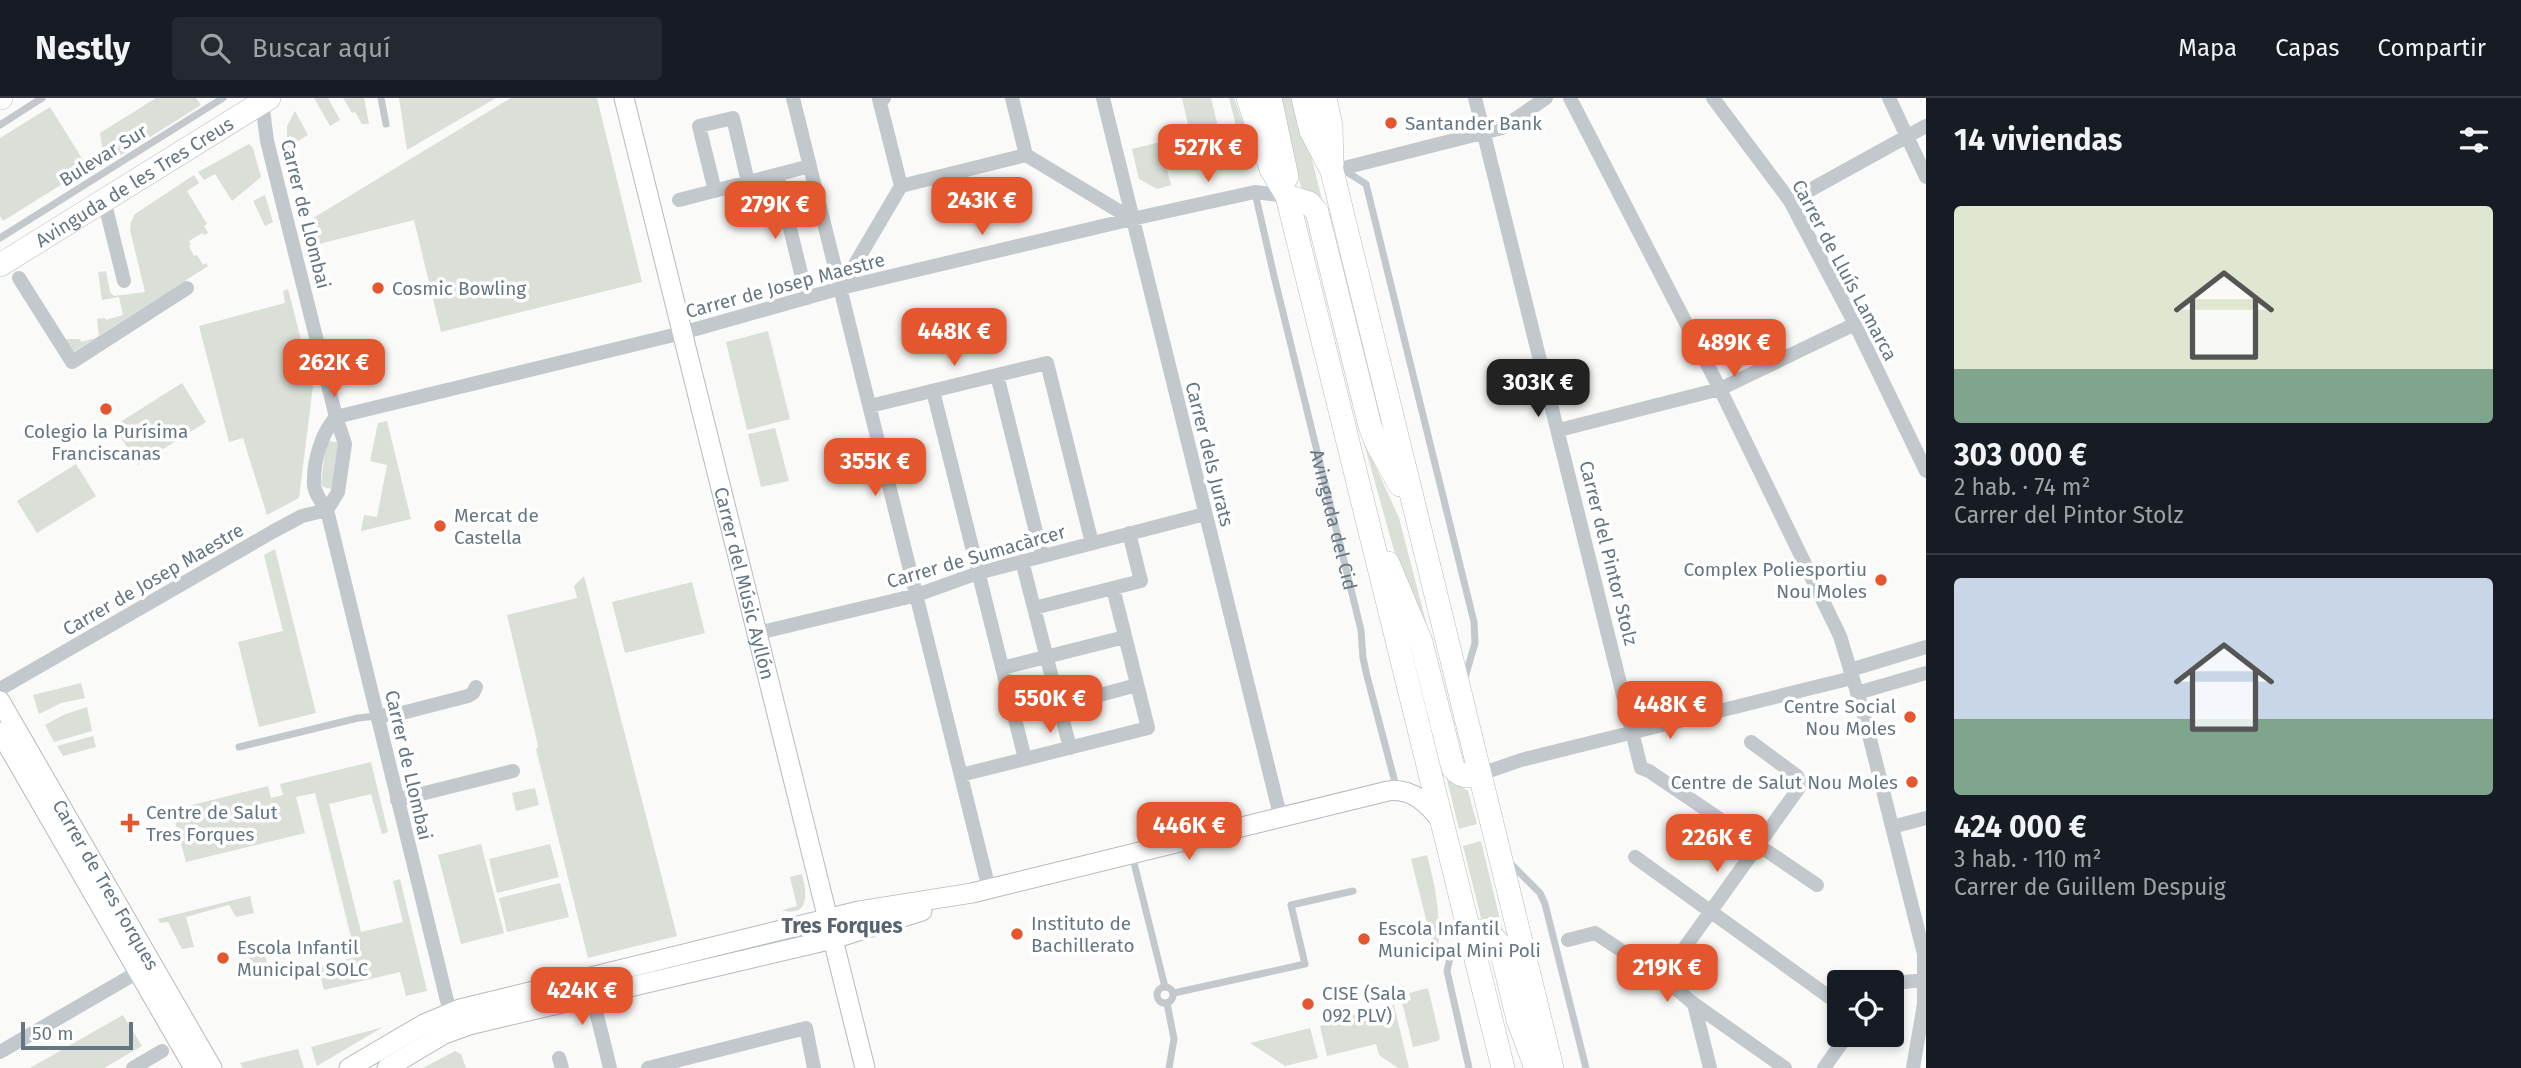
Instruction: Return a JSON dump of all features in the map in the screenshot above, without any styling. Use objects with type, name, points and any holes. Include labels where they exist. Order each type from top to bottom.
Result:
[{"type":"main road","name":"Avinguda del Cid","points":[[1248,98],[1271,169],[1287,196]]},
{"type":"main road","name":"Avinguda del Cid","points":[[1270,98],[1280,138],[1287,196],[1503,1068]]},
{"type":"main road","points":[[1304,98],[1311,131],[1336,170]]},
{"type":"main road","points":[[1325,98],[1336,170],[1414,509],[1552,1068]]},
{"type":"main road","name":"Avinguda de les Tres Creus","points":[[10,271],[104,200],[265,100]]},
{"type":"main road","points":[[1287,196],[1309,203],[1317,212],[1370,426],[1377,444],[1414,509]]},
{"type":"main road","points":[[1365,512],[1421,642],[1453,768],[1466,777],[1479,775]]},
{"type":"main road","points":[[1469,935],[1477,931],[1487,931],[1500,945],[1518,1020],[1536,1068]]},
{"type":"street","name":"Carrer del Músic Ayllón","points":[[624,98],[865,1068]]},
{"type":"street","points":[[793,98],[961,775],[981,891]]},
{"type":"street","points":[[841,288],[901,186],[880,98]]},
{"type":"street","points":[[1012,98],[1026,155]]},
{"type":"street","name":"Carrer dels Jurats","points":[[1103,98],[1281,819]]},
{"type":"street","name":"Carrer del Pintor Stolz","points":[[1475,98],[1641,768],[1817,885]]},
{"type":"street","points":[[1336,170],[1502,128],[1546,98]]},
{"type":"street","points":[[1570,98],[1720,389],[1840,636],[1924,954],[1924,1004],[1913,1068]]},
{"type":"street","name":"Carrer de Lluís Lamarca","points":[[1713,98],[1790,201],[1855,324],[1926,471]]},
{"type":"street","points":[[1888,98],[1926,177]]},
{"type":"street","name":"Carrer de Llombai","points":[[265,100],[267,141],[345,444],[338,492],[327,510]]},
{"type":"street","points":[[715,191],[699,126],[733,118],[748,182]]},
{"type":"street","points":[[1790,201],[1926,125]]},
{"type":"street","points":[[901,186],[1026,155],[1132,219]]},
{"type":"street","points":[[679,200],[810,166]]},
{"type":"street","points":[[777,175],[807,298]]},
{"type":"street","name":"Carrer de Josep Maestre","points":[[336,417],[682,332],[841,288],[1132,219],[1255,192],[1287,196]]},
{"type":"street","points":[[104,200],[124,281]]},
{"type":"street","points":[[10,271],[72,362],[187,288]]},
{"type":"street","points":[[1559,430],[1720,389],[1855,324]]},
{"type":"street","points":[[870,406],[1047,363],[1092,543]]},
{"type":"street","points":[[997,375],[1042,556]]},
{"type":"street","points":[[933,391],[1025,759]]},
{"type":"street","name":"Carrer de Llombai","points":[[336,417],[321,440],[314,486],[327,510],[452,1021]]},
{"type":"street","name":"Carrer de Josep Maestre","points":[[0,689],[268,534],[302,516],[327,510]]},
{"type":"street","name":"Carrer de Sumacàrcer","points":[[758,633],[917,595],[978,573],[1205,514]]},
{"type":"street","points":[[1034,608],[1141,581],[1129,533]]},
{"type":"street","points":[[1022,561],[1070,748]]},
{"type":"street","points":[[961,775],[1148,728],[1113,588]]},
{"type":"street","points":[[1002,668],[1125,637]]},
{"type":"street","points":[[1479,775],[1521,760],[1851,674],[1926,647]]},
{"type":"street","points":[[1857,693],[1926,673]]},
{"type":"street","points":[[1059,706],[1138,685]]},
{"type":"street","points":[[377,716],[398,714],[468,696],[476,687]]},
{"type":"street","name":"Carrer de Tres Forques","points":[[0,701],[212,1068]]},
{"type":"street","name":"Carrer de Tres Forques","points":[[0,732],[194,1068]]},
{"type":"street","points":[[1663,978],[1800,788],[1801,781],[1797,776],[1751,742]]},
{"type":"street","points":[[397,800],[513,771]]},
{"type":"street","points":[[590,988],[827,919],[981,891],[1396,790],[1406,792],[1430,806],[1442,822]]},
{"type":"street","points":[[1892,827],[1926,818]]},
{"type":"street","points":[[1635,857],[1827,995]]},
{"type":"street","points":[[349,1068],[424,1024],[452,1021],[590,988],[833,939],[981,891]]},
{"type":"street","points":[[1568,940],[1595,933],[1663,978],[1694,1004],[1785,1068]]},
{"type":"street","points":[[0,1052],[138,972]]},
{"type":"street","points":[[1904,982],[1925,980]]},
{"type":"street","points":[[590,988],[610,1068]]},
{"type":"street","points":[[1694,1004],[1710,1068]]},
{"type":"street","points":[[387,1068],[452,1021]]},
{"type":"street","points":[[648,1068],[806,1028],[814,1068]]},
{"type":"street","points":[[1824,1068],[1839,1047]]},
{"type":"street","points":[[133,1068],[162,1051]]},
{"type":"lane","points":[[0,125],[42,98]]},
{"type":"lane","name":"Bulevar Sur","points":[[0,238],[223,98]]},
{"type":"lane","points":[[382,98],[386,124]]},
{"type":"lane","points":[[1336,170],[1366,184],[1474,622],[1475,643],[1459,695]]},
{"type":"lane","name":"Avinguda del Cid","points":[[1255,192],[1362,631],[1366,669],[1396,790]]},
{"type":"lane","points":[[239,747],[358,718],[377,716]]},
{"type":"lane","points":[[1497,846],[1540,893],[1545,904],[1586,1068]]},
{"type":"lane","points":[[1132,855],[1165,987]]},
{"type":"lane","points":[[1174,993],[1305,964],[1292,905],[1353,891]]},
{"type":"lane","points":[[1469,935],[1451,954],[1447,971],[1469,1068]]},
{"type":"lane","points":[[1165,987],[1174,993],[1167,1003],[1161,1002],[1157,997],[1158,990],[1165,987]]},
{"type":"lane","points":[[1167,1003],[1174,1039],[1169,1068]]},
{"type":"shaded area","points":[[156,98],[196,98],[201,105],[99,169],[103,153],[100,133]]},
{"type":"shaded area","points":[[314,98],[328,98],[340,120],[330,126]]},
{"type":"shaded area","points":[[343,98],[364,98],[369,124],[362,124]]},
{"type":"shaded area","points":[[399,98],[496,98],[407,150]]},
{"type":"shaded area","points":[[511,98],[597,98],[642,282],[441,332],[414,220],[311,246],[305,223]]},
{"type":"shaded area","points":[[1182,98],[1211,98],[1219,131],[1191,138]]},
{"type":"shaded area","points":[[1229,98],[1234,98],[1249,140],[1240,142]]},
{"type":"shaded area","points":[[1278,98],[1297,98],[1324,208],[1301,187]]},
{"type":"shaded area","points":[[50,107],[88,168],[3,221],[0,216],[0,138]]},
{"type":"shaded area","points":[[295,111],[308,135],[287,148],[287,126]]},
{"type":"shaded area","points":[[1160,142],[1171,185],[1157,189],[1139,179],[1132,149]]},
{"type":"shaded area","points":[[249,144],[253,148],[261,177],[232,201],[215,174],[204,180],[198,172]]},
{"type":"shaded area","points":[[194,175],[199,183],[187,191],[207,224],[204,226],[208,233],[202,233],[189,241],[189,246],[194,256],[197,255],[203,265],[206,263],[208,266],[99,336],[97,319],[106,320],[123,315],[119,297],[102,300],[98,272],[106,271],[110,292],[114,296],[145,292],[130,230],[131,222],[135,214]]},
{"type":"shaded area","points":[[265,195],[273,222],[265,226],[253,201]]},
{"type":"shaded area","points":[[288,289],[313,386],[299,498],[267,515],[243,438],[229,442],[199,326],[285,303],[283,291]]},
{"type":"shaded area","points":[[768,331],[790,419],[747,430],[726,342]]},
{"type":"shaded area","points":[[95,338],[72,353],[64,339],[80,339],[81,342]]},
{"type":"shaded area","points":[[182,383],[206,422],[138,465],[114,426]]},
{"type":"shaded area","points":[[387,421],[411,519],[361,531],[364,515],[377,517],[387,465],[370,461],[378,423]]},
{"type":"shaded area","points":[[775,428],[789,481],[761,487],[748,434]]},
{"type":"shaded area","points":[[1362,436],[1399,518],[1426,622],[1423,623],[1395,554]]},
{"type":"shaded area","points":[[330,441],[339,443],[332,489],[323,487],[321,483],[326,444]]},
{"type":"shaded area","points":[[76,464],[96,496],[37,533],[17,501]]},
{"type":"shaded area","points":[[275,549],[316,713],[259,727],[238,642],[283,631],[264,555]]},
{"type":"shaded area","points":[[584,576],[677,936],[588,958],[536,749],[537,741],[507,615],[577,598],[574,586]]},
{"type":"shaded area","points":[[692,582],[705,633],[625,653],[612,602]]},
{"type":"shaded area","points":[[81,683],[85,698],[61,703],[39,714],[33,695]]},
{"type":"shaded area","points":[[87,707],[92,731],[54,742],[45,725],[63,715]]},
{"type":"shaded area","points":[[93,736],[96,747],[63,756],[57,746]]},
{"type":"shaded area","points":[[371,762],[388,832],[382,834],[371,794],[329,804],[361,932],[403,922],[393,881],[400,879],[427,991],[406,996],[400,972],[324,990],[318,967],[356,957],[315,793],[296,797],[305,833],[186,862],[172,810],[268,786],[271,798],[283,795],[280,784]]},
{"type":"shaded area","points":[[1444,768],[1458,785],[1468,791],[1477,824],[1459,829]]},
{"type":"shaded area","points":[[535,788],[539,805],[516,811],[512,793]]},
{"type":"shaded area","points":[[1481,841],[1506,944],[1483,926],[1463,846]]},
{"type":"shaded area","points":[[481,844],[504,933],[461,944],[438,855]]},
{"type":"shaded area","points":[[550,844],[559,877],[497,893],[489,859]]},
{"type":"shaded area","points":[[1427,855],[1438,908],[1437,963],[1411,859]]},
{"type":"shaded area","points":[[802,874],[805,895],[802,907],[798,910],[782,910],[797,906],[790,877]]},
{"type":"shaded area","points":[[560,883],[569,917],[507,932],[499,898]]},
{"type":"shaded area","points":[[250,896],[254,913],[236,917],[229,905],[186,917],[194,947],[182,949],[168,922],[160,923],[158,919]]},
{"type":"shaded area","points":[[261,941],[270,974],[254,978],[249,957],[255,955],[253,945]]},
{"type":"shaded area","points":[[1428,988],[1440,1038],[1438,1041],[1413,1047],[1402,1002],[1411,1000],[1409,993]]},
{"type":"shaded area","points":[[1394,1005],[1409,1068],[1398,1068],[1379,1055],[1376,1044],[1327,1056],[1320,1026],[1337,1022],[1336,1019]]},
{"type":"shaded area","points":[[123,1015],[142,1046],[104,1068],[30,1068]]},
{"type":"shaded area","points":[[383,1027],[317,1066],[311,1047]]},
{"type":"shaded area","points":[[1310,1028],[1318,1058],[1285,1066],[1250,1043]]},
{"type":"shaded area","points":[[298,1049],[304,1068],[243,1068],[240,1063]]},
{"type":"shaded area","points":[[455,1051],[461,1054],[466,1068],[423,1068]]},
{"type":"place","name":"Santander Bank","points":[[1391,123]]},
{"type":"place","name":"Cosmic Bowling","points":[[378,288]]},
{"type":"place","name":"Colegio la Purísima Franciscanas","points":[[106,409]]},
{"type":"place","name":"Mercat de Castella","points":[[440,526]]},
{"type":"place","name":"Complex Poliesportiu Nou Moles","points":[[1881,580]]},
{"type":"place","name":"Centre Social Nou Moles","points":[[1910,717]]},
{"type":"place","name":"Centre de Salut Nou Moles","points":[[1912,782]]},
{"type":"place","name":"Centre de Salut Tres Forques","points":[[130,823]]},
{"type":"place","name":"Instituto de Bachillerato","points":[[1017,934]]},
{"type":"place","name":"Escola Infantil Municipal Mini Poli","points":[[1364,939]]},
{"type":"place","name":"Escola Infantil Municipal SOLC","points":[[223,958]]},
{"type":"place","name":"CISE (Sala 092 PLV)","points":[[1308,1004]]},
{"type":"district","name":"Tres Forques","points":[[842,926]]}]
